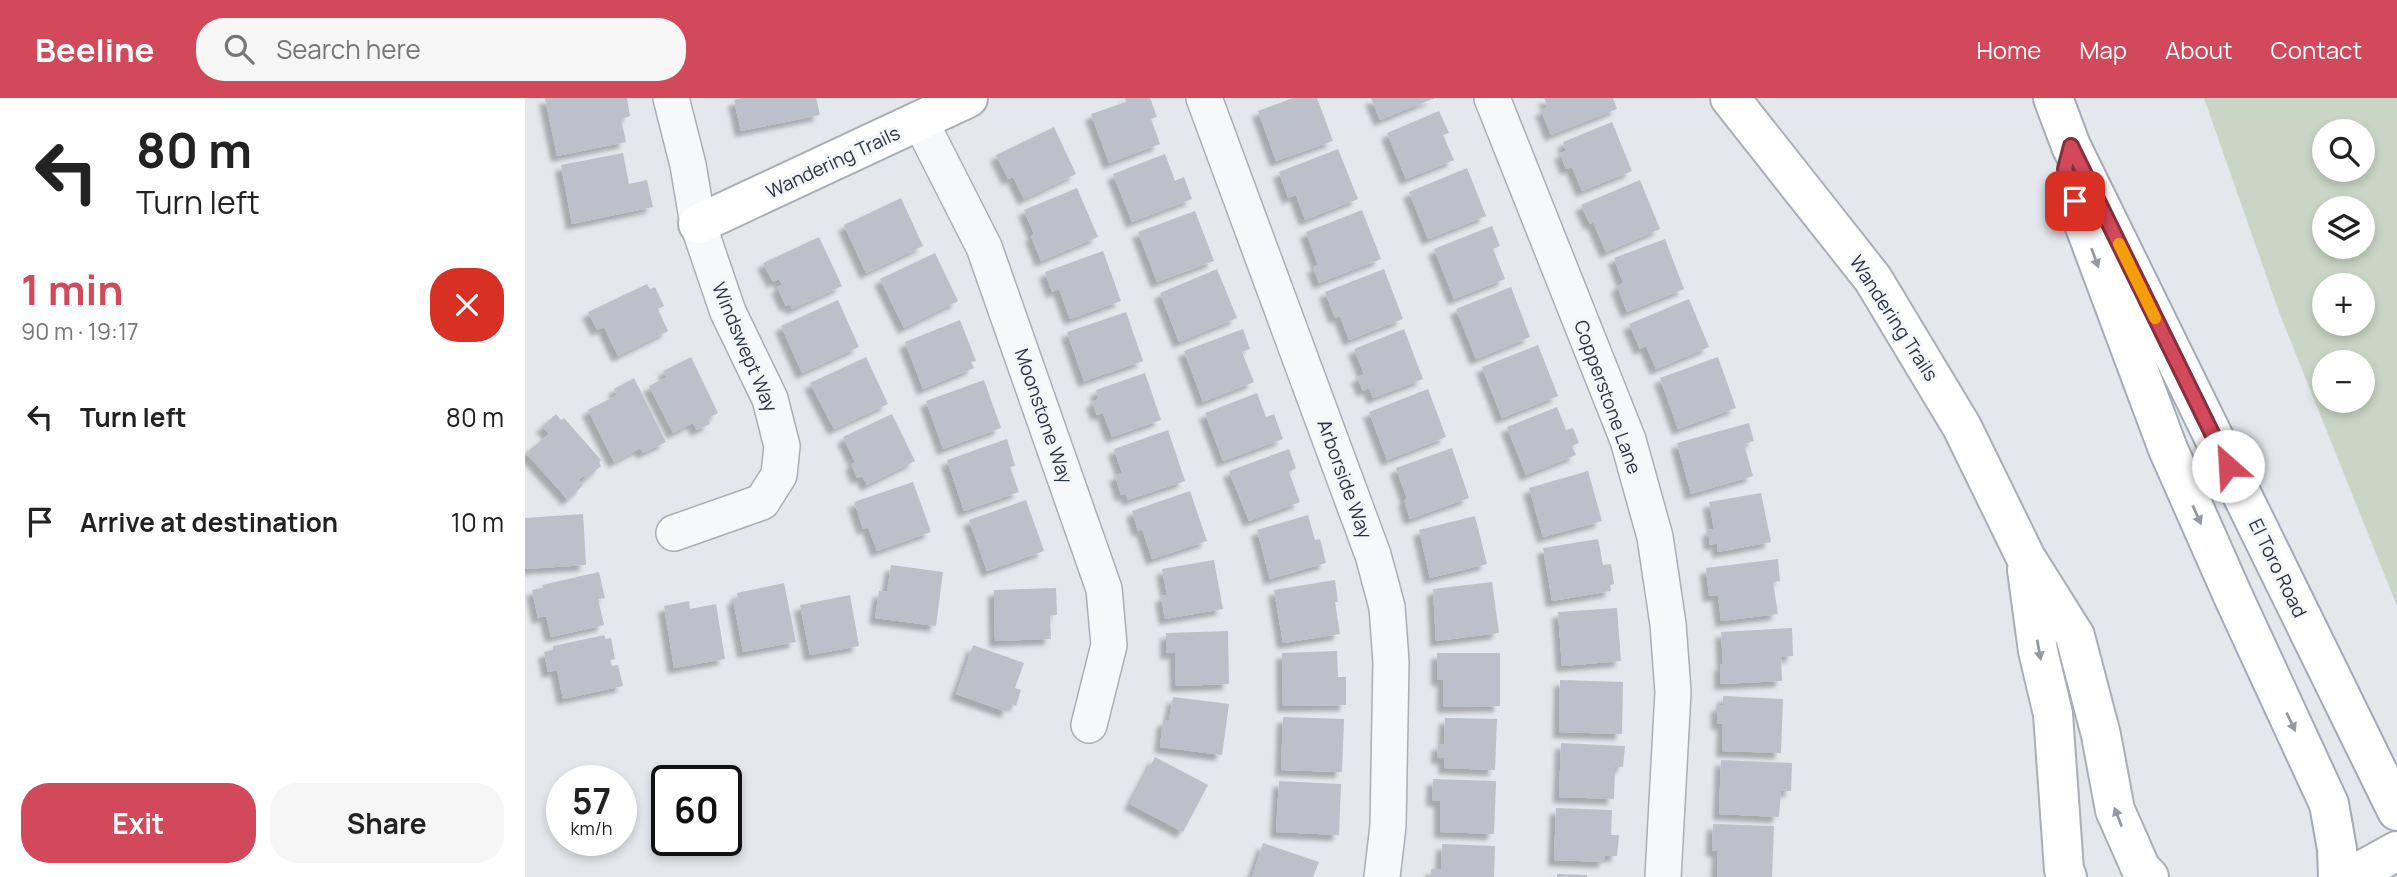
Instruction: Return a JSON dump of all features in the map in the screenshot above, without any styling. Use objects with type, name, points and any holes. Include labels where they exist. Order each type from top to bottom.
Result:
[{"type":"street","name":"Windswept Way","points":[[671,98],[688,165],[698,224],[728,312],[770,399],[782,446],[779,475],[762,502],[674,533]]},
{"type":"street","name":"Wandering Trails","points":[[698,224],[968,98]]},
{"type":"street","name":"Arborside Way","points":[[1204,98],[1373,555],[1387,607],[1391,662],[1388,826],[1382,877]]},
{"type":"street","name":"Copperstone Lane","points":[[1492,98],[1628,440],[1655,537],[1668,624],[1673,692],[1663,877]]},
{"type":"street","name":"Wandering Trails","points":[[1730,98],[1873,279],[1962,427],[2026,558],[2075,636],[2101,735],[2115,810],[2141,869],[2149,877]]},
{"type":"street","name":"El Toro Road","points":[[2053,98],[2071,146],[2397,811]]},
{"type":"street","name":"Moonstone Way","points":[[920,121],[985,247],[1104,589],[1109,645],[1089,725]]},
{"type":"street","points":[[2071,146],[2066,159],[2066,177],[2168,449],[2329,804],[2337,849],[2338,877]]},
{"type":"street","name":"Wandering Trails","points":[[2026,558],[2038,651],[2053,714],[2064,870],[2067,877]]},
{"type":"street","points":[[2350,877],[2397,851]]},
{"type":"green space","points":[[2204,98],[2397,98],[2397,606],[2320,413],[2375,413],[2375,350],[2312,350],[2312,394],[2279,312]]},
{"type":"building","points":[[545,98],[627,98],[630,116],[621,119],[626,142],[557,156]]},
{"type":"building","points":[[816,98],[820,115],[741,131],[734,100]]},
{"type":"building","points":[[1125,98],[1150,98],[1157,117],[1151,119],[1160,144],[1109,163],[1091,114],[1126,102]]},
{"type":"building","points":[[1293,98],[1317,98],[1333,141],[1276,161],[1258,111]]},
{"type":"building","points":[[1371,98],[1435,98],[1380,120]]},
{"type":"building","points":[[1544,98],[1613,98],[1617,109],[1551,135],[1541,110],[1548,107]]},
{"type":"building","points":[[1439,111],[1449,133],[1443,135],[1454,160],[1406,179],[1387,133]]},
{"type":"building","points":[[1612,122],[1632,171],[1582,191],[1572,167],[1566,169],[1560,153],[1566,151],[1563,142]]},
{"type":"building","points":[[1054,127],[1076,174],[1024,199],[1013,177],[1008,179],[996,155]]},
{"type":"building","points":[[1338,149],[1358,199],[1305,220],[1296,195],[1288,198],[1279,172]]},
{"type":"building","points":[[623,153],[629,184],[647,180],[653,207],[572,224],[561,165]]},
{"type":"building","points":[[1165,154],[1175,181],[1184,177],[1192,199],[1132,222],[1113,174]]},
{"type":"building","points":[[1467,168],[1486,216],[1428,239],[1409,192]]},
{"type":"building","points":[[1640,180],[1660,229],[1606,252],[1593,222],[1590,224],[1581,205]]},
{"type":"building","points":[[1077,188],[1098,237],[1041,261],[1024,210]]},
{"type":"building","points":[[901,198],[923,246],[866,273],[844,225]]},
{"type":"building","points":[[1362,210],[1381,259],[1319,283],[1313,267],[1318,265],[1306,232]]},
{"type":"building","points":[[1195,211],[1214,261],[1157,282],[1138,232]]},
{"type":"building","points":[[1492,226],[1500,246],[1493,249],[1505,279],[1454,299],[1434,249]]},
{"type":"building","points":[[819,237],[842,286],[792,309],[790,304],[786,306],[777,287],[782,285],[779,279],[773,282],[763,263]]},
{"type":"building","points":[[1665,239],[1684,289],[1627,312],[1617,286],[1623,283],[1614,258]]},
{"type":"building","points":[[1103,251],[1121,301],[1070,319],[1059,289],[1052,292],[1045,272]]},
{"type":"building","points":[[935,253],[958,301],[904,328],[880,279]]},
{"type":"building","points":[[1217,269],[1237,318],[1179,342],[1160,293]]},
{"type":"building","points":[[1384,269],[1403,319],[1349,340],[1340,316],[1335,318],[1325,292]]},
{"type":"building","points":[[647,284],[650,289],[655,287],[664,306],[658,309],[668,331],[618,356],[604,327],[597,330],[588,312]]},
{"type":"building","points":[[1511,287],[1530,337],[1476,359],[1456,309]]},
{"type":"building","points":[[1689,299],[1709,347],[1656,369],[1646,346],[1640,349],[1629,324]]},
{"type":"building","points":[[838,300],[859,347],[802,373],[781,326]]},
{"type":"building","points":[[1126,312],[1143,361],[1084,381],[1067,332]]},
{"type":"building","points":[[960,320],[976,361],[971,362],[974,368],[923,389],[905,342]]},
{"type":"building","points":[[1243,329],[1250,349],[1242,352],[1254,382],[1203,402],[1184,351]]},
{"type":"building","points":[[1404,329],[1423,379],[1373,398],[1369,388],[1363,391],[1357,377],[1364,374],[1354,349]]},
{"type":"building","points":[[1538,345],[1558,396],[1502,418],[1482,367]]},
{"type":"building","points":[[691,357],[718,413],[708,418],[710,424],[697,430],[693,423],[673,433],[649,386],[667,377],[663,371]]},
{"type":"building","points":[[866,357],[888,404],[834,429],[810,383]]},
{"type":"building","points":[[1718,357],[1736,408],[1678,429],[1660,378]]},
{"type":"building","points":[[1145,373],[1161,420],[1112,437],[1103,413],[1097,415],[1092,402],[1098,399],[1096,390]]},
{"type":"building","points":[[634,378],[666,442],[643,453],[640,448],[614,462],[588,410],[617,395],[614,389]]},
{"type":"building","points":[[984,380],[1001,428],[943,449],[926,401]]},
{"type":"building","points":[[1428,389],[1446,437],[1387,460],[1369,412]]},
{"type":"building","points":[[1257,393],[1266,417],[1274,414],[1283,439],[1223,461],[1205,413]]},
{"type":"building","points":[[1557,407],[1566,430],[1573,428],[1579,443],[1572,446],[1576,455],[1526,475],[1507,427]]},
{"type":"building","points":[[556,414],[561,420],[564,418],[601,460],[601,466],[586,479],[583,476],[578,480],[583,485],[568,500],[526,453],[549,434],[542,427]]},
{"type":"building","points":[[892,414],[915,461],[867,485],[862,476],[857,478],[851,464],[855,462],[843,437]]},
{"type":"building","points":[[1749,423],[1754,441],[1744,444],[1753,476],[1691,494],[1677,443]]},
{"type":"building","points":[[1168,430],[1185,481],[1128,500],[1126,494],[1121,495],[1115,475],[1122,473],[1114,449]]},
{"type":"building","points":[[1007,439],[1015,466],[1010,467],[1019,492],[964,511],[947,460]]},
{"type":"building","points":[[1452,448],[1469,498],[1410,519],[1404,500],[1407,499],[1396,468]]},
{"type":"building","points":[[1289,449],[1296,468],[1289,472],[1300,502],[1249,521],[1229,471]]},
{"type":"building","points":[[1588,471],[1602,521],[1543,537],[1529,488]]},
{"type":"building","points":[[913,482],[931,532],[877,551],[868,527],[863,529],[854,502]]},
{"type":"building","points":[[1190,491],[1207,541],[1152,559],[1142,529],[1138,531],[1132,511]]},
{"type":"building","points":[[1761,493],[1771,542],[1718,552],[1717,543],[1710,545],[1708,530],[1714,529],[1709,502]]},
{"type":"building","points":[[1026,500],[1044,551],[987,571],[969,520]]},
{"type":"building","points":[[583,514],[586,565],[525,569],[525,518]]},
{"type":"building","points":[[1308,515],[1315,540],[1320,539],[1326,563],[1270,579],[1257,530]]},
{"type":"building","points":[[1475,516],[1487,564],[1430,578],[1419,530]]},
{"type":"building","points":[[1598,539],[1603,565],[1611,564],[1614,584],[1610,585],[1611,591],[1552,601],[1543,548]]},
{"type":"building","points":[[1778,559],[1780,581],[1773,582],[1778,614],[1721,621],[1718,595],[1709,596],[1706,568]]},
{"type":"building","points":[[1214,560],[1223,609],[1165,619],[1161,596],[1167,595],[1162,569]]},
{"type":"building","points":[[891,565],[943,572],[936,626],[875,618],[879,591],[887,592]]},
{"type":"building","points":[[599,572],[605,598],[598,599],[604,625],[551,637],[546,616],[538,618],[532,590],[543,588],[542,585]]},
{"type":"building","points":[[1335,580],[1340,634],[1283,643],[1274,590]]},
{"type":"building","points":[[1492,582],[1499,633],[1436,641],[1433,589]]},
{"type":"building","points":[[784,583],[796,642],[743,652],[733,599],[738,598],[737,593]]},
{"type":"building","points":[[1056,588],[1057,615],[1050,615],[1051,639],[995,641],[994,590]]},
{"type":"building","points":[[850,595],[859,646],[810,655],[800,605]]},
{"type":"building","points":[[689,601],[690,609],[716,604],[725,659],[674,668],[664,606]]},
{"type":"building","points":[[1617,608],[1621,661],[1562,666],[1558,612]]},
{"type":"building","points":[[1792,628],[1793,656],[1781,657],[1782,681],[1720,684],[1720,665],[1723,664],[1721,632]]},
{"type":"building","points":[[1228,631],[1229,684],[1176,686],[1175,653],[1166,653],[1166,633]]},
{"type":"building","points":[[605,635],[605,639],[611,638],[615,659],[610,660],[612,666],[618,665],[623,686],[563,699],[557,670],[548,672],[544,652],[553,650],[553,646]]},
{"type":"building","points":[[973,645],[1024,663],[1015,688],[1021,690],[1016,706],[1010,703],[1007,712],[956,694]]},
{"type":"building","points":[[1337,651],[1338,677],[1346,677],[1346,705],[1283,706],[1282,653]]},
{"type":"building","points":[[1437,653],[1500,653],[1500,706],[1443,707],[1443,680],[1437,680]]},
{"type":"building","points":[[1560,680],[1623,682],[1622,734],[1559,732]]},
{"type":"building","points":[[1723,696],[1783,699],[1781,753],[1722,751],[1723,724],[1717,724],[1717,705],[1723,705]]},
{"type":"building","points":[[1173,697],[1229,704],[1222,755],[1160,747],[1163,720],[1169,720]]},
{"type":"building","points":[[1283,717],[1344,719],[1342,772],[1281,770]]},
{"type":"building","points":[[1445,718],[1497,719],[1495,770],[1444,768],[1444,758],[1437,758],[1438,744],[1444,744]]},
{"type":"building","points":[[1561,743],[1625,746],[1623,767],[1615,767],[1614,799],[1559,797]]},
{"type":"building","points":[[1155,757],[1208,785],[1183,832],[1130,804]]},
{"type":"building","points":[[1721,760],[1792,763],[1791,791],[1781,791],[1779,817],[1719,814]]},
{"type":"building","points":[[1433,779],[1496,781],[1494,834],[1440,832],[1440,801],[1432,800]]},
{"type":"building","points":[[1279,781],[1341,784],[1339,835],[1276,832]]},
{"type":"building","points":[[1556,808],[1612,810],[1611,835],[1619,835],[1617,856],[1605,856],[1605,862],[1554,860]]},
{"type":"building","points":[[1713,824],[1774,826],[1772,877],[1717,877],[1718,851],[1712,850]]},
{"type":"building","points":[[1263,843],[1319,862],[1313,877],[1252,877]]},
{"type":"building","points":[[1442,844],[1495,846],[1494,877],[1431,877],[1431,869],[1441,869]]},
{"type":"building","points":[[1557,874],[1587,875],[1587,877],[1557,877]]},
{"type":"slow traffic","points":[[2119,244],[2155,318]]},
{"type":"route","points":[[2075,201],[2065,169],[2071,146],[2228,466]]}]
